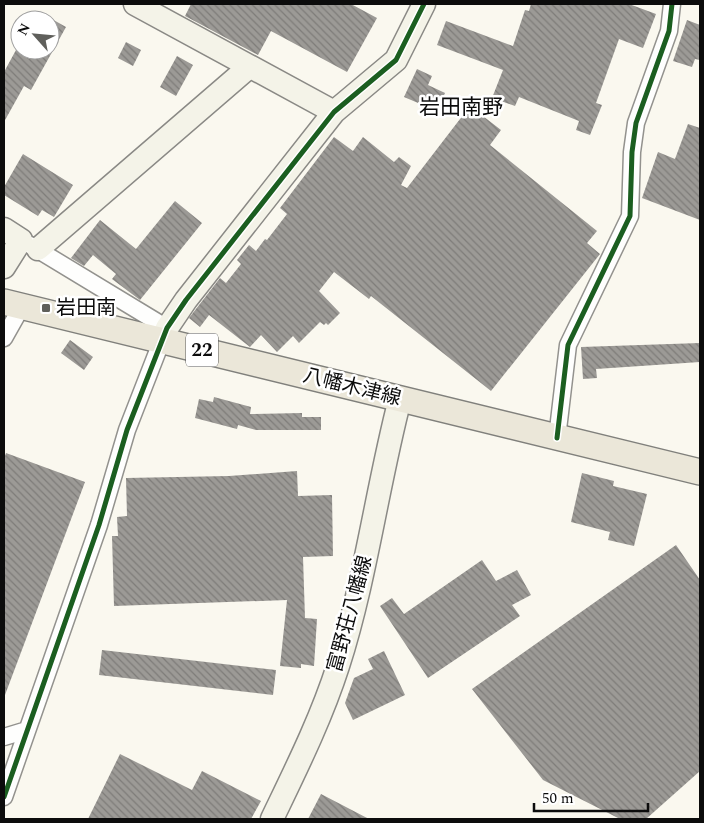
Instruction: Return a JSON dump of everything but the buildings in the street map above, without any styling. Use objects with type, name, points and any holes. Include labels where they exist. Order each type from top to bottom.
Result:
[{"type":"main road","name":"八幡木津線","points":[[13,304],[164,334],[400,399],[700,473]]},
{"type":"street","points":[[135,4],[334,112]]},
{"type":"street","points":[[4,797],[99,525],[126,430],[164,334],[186,300],[334,112],[396,60],[424,4]]},
{"type":"street","points":[[557,438],[568,345],[630,216],[636,123],[669,31],[672,4]]},
{"type":"street","points":[[4,267],[21,240],[249,67]]},
{"type":"street","points":[[21,240],[164,334]]},
{"type":"street","points":[[4,338],[13,304]]},
{"type":"street","name":"富野荘八幡線","points":[[272,819],[312,736],[338,666],[358,592],[387,448],[400,399]]},
{"type":"street","points":[[4,737],[27,730]]},
{"type":"cycle path","points":[[4,797],[99,525],[127,430],[167,328],[186,300],[334,112],[396,60],[424,4]]},
{"type":"cycle path","points":[[557,438],[568,345],[630,216],[632,152],[636,123],[669,31],[672,4]]},
{"type":"place","name":"岩田南","points":[[46,308]]},
{"type":"district","name":"岩田南野","points":[[461,108]]}]
